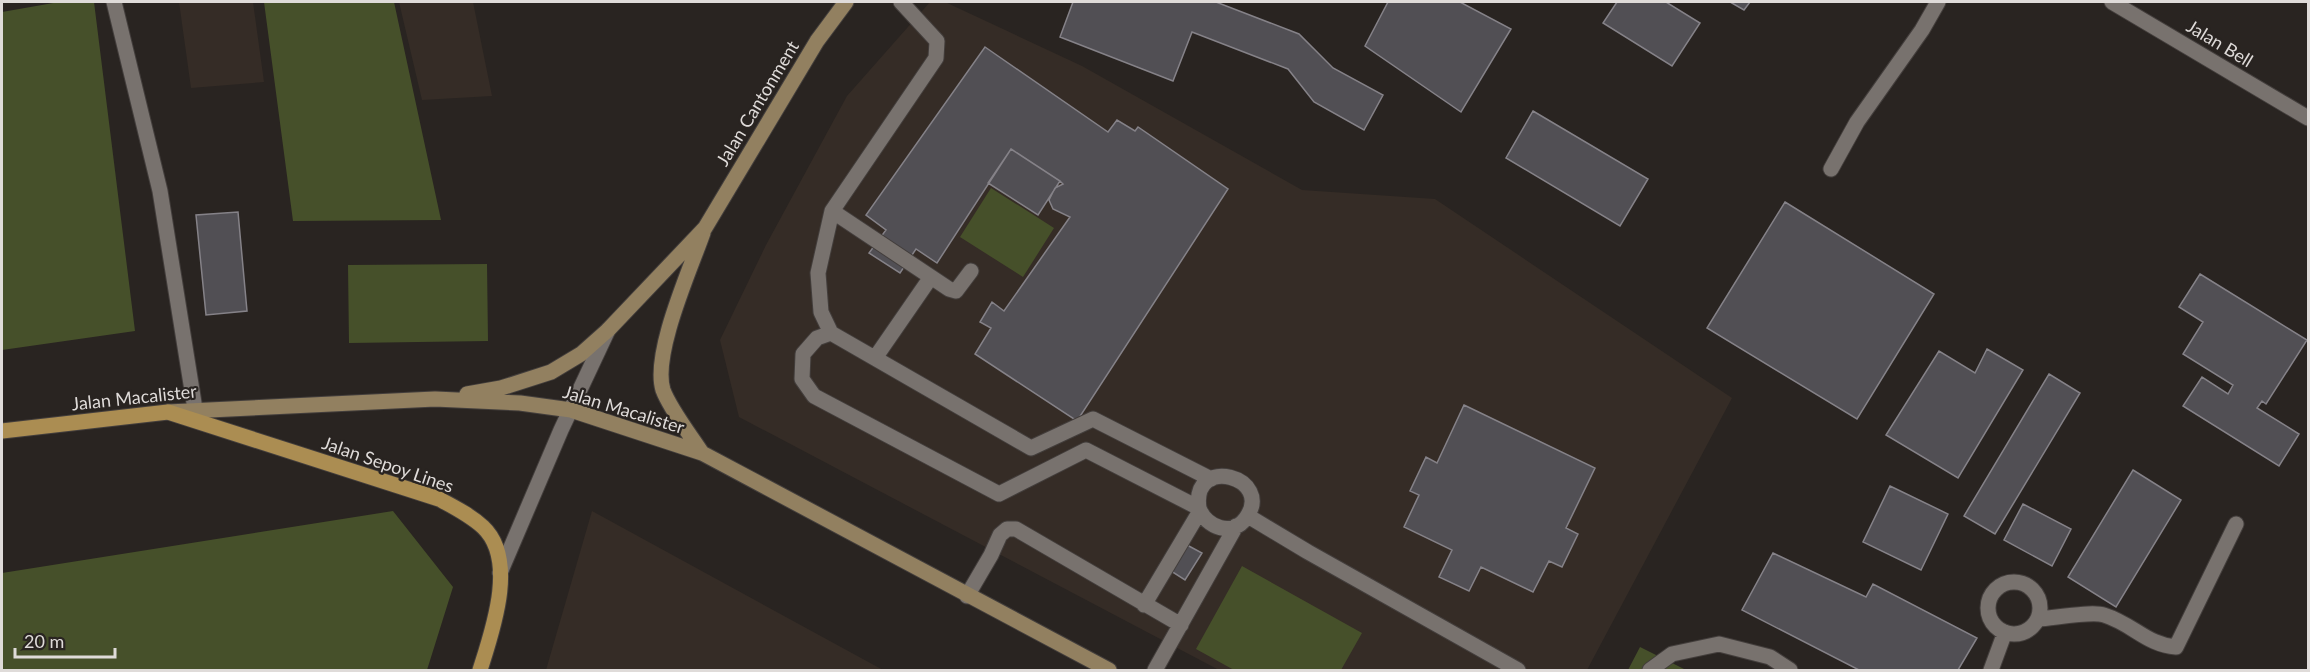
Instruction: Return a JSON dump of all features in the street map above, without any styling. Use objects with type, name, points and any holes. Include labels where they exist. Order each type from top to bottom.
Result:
[{"type":"main road","name":"Jalan Cantonment","points":[[705,228],[817,41],[846,2]]},
{"type":"main road","points":[[435,399],[501,388],[551,372],[581,354],[608,330],[705,228]]},
{"type":"main road","points":[[702,453],[663,389],[662,360],[671,322],[705,228]]},
{"type":"main road","name":"Jalan Macalister","points":[[2,431],[195,409],[435,399],[520,403],[571,410],[702,453],[1109,670]]},
{"type":"main road","name":"Jalan Sepoy Lines","points":[[168,412],[439,499],[484,528],[496,547],[500,573],[498,607],[480,670]]},
{"type":"street","points":[[114,2],[160,191],[195,409]]},
{"type":"street","points":[[901,2],[937,41],[936,58],[832,211],[818,273],[821,312],[831,333],[1031,448],[1093,419],[1211,479]]},
{"type":"street","points":[[1831,169],[1857,122],[1922,30],[1938,2]]},
{"type":"street","name":"Jalan Bell","points":[[2112,2],[2308,118]]},
{"type":"street","points":[[832,211],[949,289],[956,291],[971,271]]},
{"type":"street","points":[[875,358],[931,277]]},
{"type":"street","points":[[500,573],[608,330]]},
{"type":"street","points":[[831,333],[817,338],[803,354],[802,379],[814,396],[999,494],[1086,450],[1200,510]]},
{"type":"street","points":[[1155,670],[1242,521],[1251,500],[1245,485],[1232,476],[1219,476],[1211,479],[1199,493],[1200,510],[1208,523],[1229,528],[1242,521]]},
{"type":"street","points":[[1144,604],[1200,510]]},
{"type":"street","points":[[1242,521],[1308,552],[1518,670]]},
{"type":"street","points":[[2038,620],[2101,614],[2122,622],[2160,646],[2176,648],[2236,524]]},
{"type":"street","points":[[967,596],[1000,535],[1007,529],[1016,529],[1180,625]]},
{"type":"street","points":[[2004,583],[2022,583],[2037,593],[2041,602],[2038,620],[2028,631],[2005,632],[1997,628],[1988,612],[1991,594],[2004,583]]},
{"type":"street","points":[[1991,670],[2005,632]]},
{"type":"street","points":[[1650,670],[1672,654],[1719,644],[1770,657],[1790,670]]},
{"type":"shaded area","points":[[179,2],[253,2],[264,82],[191,88]]},
{"type":"shaded area","points":[[399,2],[473,2],[492,96],[422,100]]},
{"type":"shaded area","points":[[930,2],[945,2],[1082,66],[1302,190],[1435,199],[1732,398],[1587,670],[1219,670],[739,417],[720,340],[766,245],[847,96]]},
{"type":"shaded area","points":[[592,511],[883,670],[546,670]]},
{"type":"green space","points":[[59,2],[94,2],[135,331],[2,350],[2,12]]},
{"type":"green space","points":[[264,2],[394,2],[441,220],[293,221]]},
{"type":"green space","points":[[991,188],[1054,228],[1023,277],[960,237]]},
{"type":"green space","points":[[487,264],[488,341],[349,343],[348,265]]},
{"type":"green space","points":[[393,511],[453,587],[427,670],[2,670],[2,573]]},
{"type":"green space","points":[[1242,566],[1362,633],[1341,670],[1234,670],[1196,649]]},
{"type":"green space","points":[[1640,647],[1686,670],[1628,670]]},
{"type":"building","points":[[1073,2],[1216,2],[1299,34],[1333,68],[1383,95],[1364,130],[1314,102],[1288,69],[1192,32],[1173,81],[1060,37]]},
{"type":"building","points":[[1388,2],[1460,2],[1511,29],[1461,112],[1365,46]]},
{"type":"building","points":[[1617,2],[1666,2],[1700,23],[1672,66],[1603,23]]},
{"type":"building","points":[[1730,2],[1750,2],[1744,10]]},
{"type":"building","points":[[985,47],[1108,132],[1117,120],[1135,131],[1138,127],[1228,189],[1077,421],[975,354],[991,328],[980,322],[992,302],[1004,311],[1070,217],[1053,209],[1049,200],[1055,188],[1063,184],[1060,181],[1011,149],[937,263],[916,249],[900,273],[869,253],[886,230],[866,215]]},
{"type":"building","points":[[1533,111],[1648,179],[1620,226],[1506,158]]},
{"type":"building","points":[[1011,149],[1060,181],[1038,215],[988,183]]},
{"type":"building","points":[[1785,202],[1934,294],[1857,419],[1707,328]]},
{"type":"building","points":[[238,212],[247,311],[206,315],[196,215]]},
{"type":"building","points":[[2200,274],[2307,340],[2266,404],[2262,401],[2257,408],[2299,434],[2279,466],[2183,406],[2202,377],[2228,394],[2233,385],[2183,354],[2203,322],[2179,307]]},
{"type":"building","points":[[1987,349],[2023,370],[1958,478],[1886,435],[1939,351],[1975,373]]},
{"type":"building","points":[[2049,374],[2080,393],[1995,534],[1964,516]]},
{"type":"building","points":[[1464,405],[1595,468],[1566,528],[1578,534],[1562,567],[1549,561],[1533,592],[1481,567],[1469,591],[1439,577],[1452,550],[1404,527],[1419,495],[1410,491],[1426,457],[1437,463]]},
{"type":"building","points":[[2133,470],[2181,500],[2116,607],[2068,577]]},
{"type":"building","points":[[1890,486],[1948,514],[1921,570],[1863,542]]},
{"type":"building","points":[[2023,504],[2071,529],[2052,566],[2004,540]]},
{"type":"building","points":[[1187,545],[1202,553],[1185,580],[1171,571]]},
{"type":"building","points":[[1773,553],[1866,597],[1873,584],[1977,638],[1958,670],[1859,670],[1742,610]]}]
